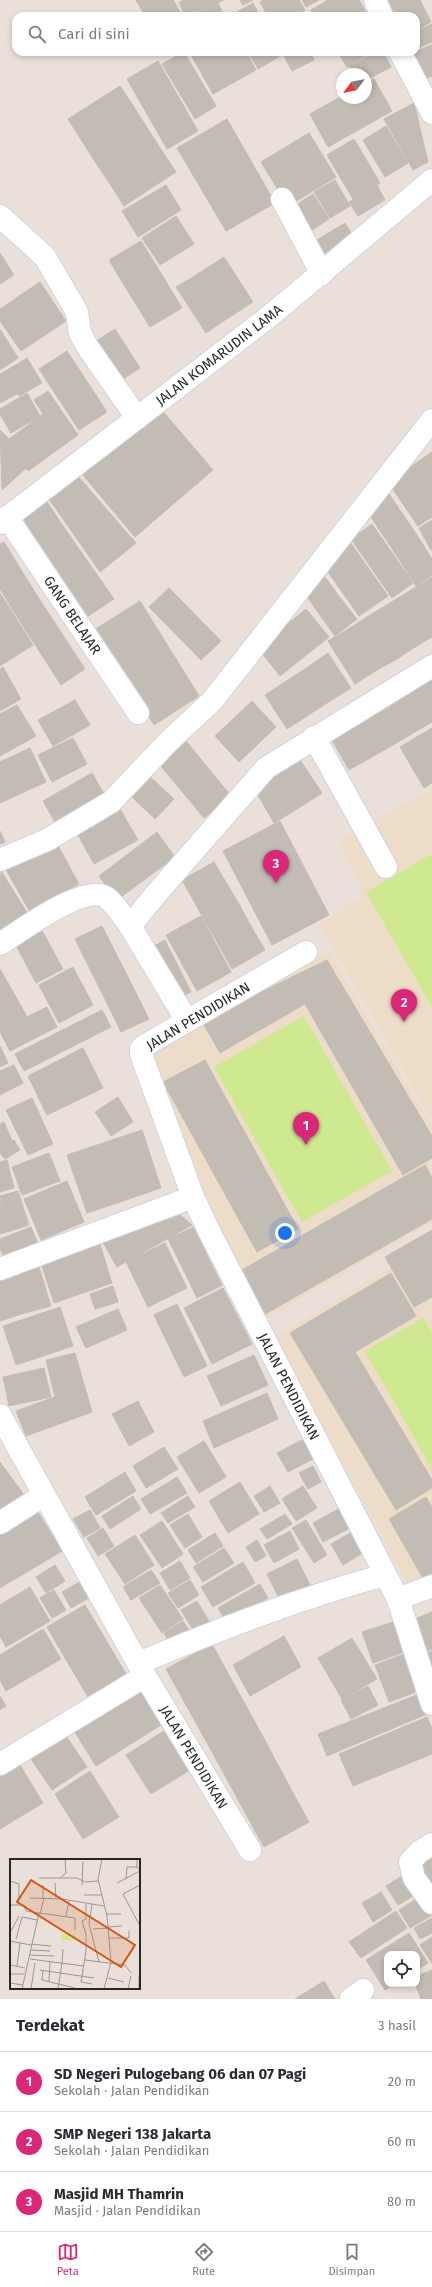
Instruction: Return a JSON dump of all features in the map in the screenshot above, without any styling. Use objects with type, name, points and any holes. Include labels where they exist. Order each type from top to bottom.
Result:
[{"type":"street","points":[[375,0],[380,12]]},
{"type":"street","points":[[402,56],[432,113]]},
{"type":"street","name":"JALAN KOMARUDIN LAMA","points":[[4,520],[322,274],[416,192],[432,180]]},
{"type":"street","points":[[282,199],[322,274]]},
{"type":"street","points":[[0,216],[45,257],[77,312],[80,333],[86,346],[137,418]]},
{"type":"street","points":[[0,860],[47,840],[111,802],[169,741],[212,701],[432,420]]},
{"type":"street","name":"GANG BELAJAR","points":[[4,520],[138,713]]},
{"type":"street","points":[[130,926],[266,768],[314,737],[432,666]]},
{"type":"street","points":[[314,737],[386,867]]},
{"type":"street","points":[[0,944],[71,900],[95,894],[106,897],[130,926],[187,1021]]},
{"type":"street","name":"JALAN PENDIDIKAN","points":[[306,952],[144,1046],[141,1049],[141,1054],[193,1197],[238,1292],[258,1326],[398,1599],[432,1704]]},
{"type":"street","points":[[0,1269],[193,1197]]},
{"type":"street","name":"JALAN PENDIDIKAN","points":[[0,1415],[142,1669],[250,1850]]},
{"type":"street","points":[[0,1523],[44,1495]]},
{"type":"street","points":[[0,1764],[142,1669],[219,1630],[277,1608],[385,1576]]},
{"type":"street","points":[[398,1599],[432,1586]]},
{"type":"street","points":[[432,1844],[419,1852],[410,1864],[414,1878],[432,1903]]},
{"type":"shaded area","points":[[432,789],[432,1120],[319,924],[361,898],[360,886],[339,840]]},
{"type":"shaded area","points":[[329,951],[432,1128],[432,1162],[428,1164],[432,1172],[432,1222],[258,1323],[144,1054],[199,1017]]},
{"type":"shaded area","points":[[432,1242],[432,1580],[409,1587],[275,1337]]},
{"type":"green space","points":[[432,854],[432,1007],[366,892]]},
{"type":"green space","points":[[304,1016],[392,1171],[302,1222],[214,1067]]},
{"type":"green space","points":[[423,1318],[432,1333],[432,1469],[365,1351]]},
{"type":"building","points":[[136,0],[173,0],[178,8],[171,12],[143,12]]},
{"type":"building","points":[[184,0],[224,0],[197,12],[183,12],[179,2]]},
{"type":"building","points":[[240,0],[253,0],[243,5]]},
{"type":"building","points":[[263,0],[299,0],[305,10],[302,12],[266,12],[260,2]]},
{"type":"building","points":[[302,0],[319,0],[306,7]]},
{"type":"building","points":[[328,0],[359,0],[366,12],[312,12],[311,10]]},
{"type":"building","points":[[388,0],[420,0],[431,22],[420,28],[420,12],[394,12]]},
{"type":"building","points":[[218,3],[222,12],[200,12]]},
{"type":"building","points":[[253,3],[258,12],[237,12]]},
{"type":"building","points":[[178,8],[180,12],[171,12]]},
{"type":"building","points":[[432,24],[432,42],[420,47],[420,29]]},
{"type":"building","points":[[432,45],[432,76],[417,82],[406,56],[420,56],[420,50]]},
{"type":"building","points":[[177,56],[186,56],[216,106],[195,119],[162,64]]},
{"type":"building","points":[[192,56],[248,56],[256,70],[213,94]]},
{"type":"building","points":[[250,56],[280,56],[258,69]]},
{"type":"building","points":[[284,56],[312,56],[314,60],[292,71]]},
{"type":"building","points":[[340,56],[365,56],[347,67]]},
{"type":"building","points":[[369,56],[385,56],[391,67],[372,77],[372,68],[351,68],[350,66]]},
{"type":"building","points":[[158,61],[198,131],[167,149],[127,79]]},
{"type":"building","points":[[374,79],[392,111],[328,147],[310,114],[336,99],[336,104],[372,104],[372,80]]},
{"type":"building","points":[[120,86],[132,104],[80,138],[68,119]]},
{"type":"building","points":[[414,103],[428,162],[413,170],[384,119]]},
{"type":"building","points":[[132,104],[146,126],[94,160],[80,138]]},
{"type":"building","points":[[227,119],[275,203],[226,231],[177,148]]},
{"type":"building","points":[[146,126],[162,151],[110,184],[94,160]]},
{"type":"building","points":[[386,126],[408,163],[385,177],[363,140]]},
{"type":"building","points":[[309,133],[336,177],[288,206],[261,162]]},
{"type":"building","points":[[354,139],[380,183],[353,199],[327,155]]},
{"type":"building","points":[[162,151],[176,172],[124,206],[110,184]]},
{"type":"building","points":[[335,180],[350,206],[330,218],[314,192]]},
{"type":"building","points":[[166,185],[181,210],[138,237],[122,211]]},
{"type":"building","points":[[377,185],[385,200],[358,216],[349,202]]},
{"type":"building","points":[[313,194],[329,219],[312,230],[296,205]]},
{"type":"building","points":[[176,216],[194,244],[160,265],[142,238]]},
{"type":"building","points":[[345,223],[353,236],[323,254],[315,241]]},
{"type":"building","points":[[141,241],[156,265],[124,285],[109,260]]},
{"type":"building","points":[[0,253],[14,275],[0,284]]},
{"type":"building","points":[[224,257],[253,302],[222,322],[193,277]]},
{"type":"building","points":[[156,265],[182,308],[150,327],[124,285]]},
{"type":"building","points":[[193,277],[222,322],[206,333],[176,287]]},
{"type":"building","points":[[40,282],[66,321],[21,351],[0,321],[0,309]]},
{"type":"building","points":[[0,329],[18,358],[0,370]]},
{"type":"building","points":[[115,329],[140,368],[118,382],[93,343]]},
{"type":"building","points":[[67,351],[107,412],[79,430],[39,369]]},
{"type":"building","points":[[27,358],[42,383],[19,396],[4,372]]},
{"type":"building","points":[[4,372],[17,394],[0,403],[0,374]]},
{"type":"building","points":[[48,391],[78,435],[28,471],[26,468],[2,490],[0,430],[9,439],[43,414],[34,400]]},
{"type":"building","points":[[27,393],[40,416],[11,433],[0,414],[0,409]]},
{"type":"building","points":[[160,408],[213,470],[179,499],[127,437]]},
{"type":"building","points":[[127,437],[179,499],[135,537],[82,474]]},
{"type":"building","points":[[432,452],[432,480],[419,461]]},
{"type":"building","points":[[419,461],[432,480],[432,517],[418,526],[388,482]]},
{"type":"building","points":[[77,475],[136,543],[100,572],[47,496]]},
{"type":"building","points":[[389,494],[415,532],[391,547],[366,510]]},
{"type":"building","points":[[44,497],[61,523],[30,545],[12,519]]},
{"type":"building","points":[[432,520],[432,549],[431,550],[419,528]]},
{"type":"building","points":[[61,523],[114,599],[82,620],[30,545]]},
{"type":"building","points":[[372,524],[413,583],[392,598],[351,539]]},
{"type":"building","points":[[415,532],[432,559],[432,575],[416,586],[391,547]]},
{"type":"building","points":[[4,542],[36,594],[12,609],[0,589],[0,544]]},
{"type":"building","points":[[350,542],[388,596],[359,616],[321,562]]},
{"type":"building","points":[[325,577],[338,595],[317,611],[304,592]]},
{"type":"building","points":[[432,577],[432,624],[411,590]]},
{"type":"building","points":[[169,588],[221,641],[201,660],[149,607]]},
{"type":"building","points":[[411,590],[432,624],[432,637],[412,649],[385,606]]},
{"type":"building","points":[[0,593],[33,645],[0,666]]},
{"type":"building","points":[[36,594],[85,669],[61,685],[12,609]]},
{"type":"building","points":[[338,595],[357,619],[335,636],[317,611]]},
{"type":"building","points":[[140,601],[199,696],[154,725],[94,630]]},
{"type":"building","points":[[385,606],[412,649],[397,659],[370,615]]},
{"type":"building","points":[[306,609],[329,637],[280,676],[258,648]]},
{"type":"building","points":[[370,615],[397,659],[377,670],[350,628]]},
{"type":"building","points":[[350,628],[377,670],[355,684],[328,641]]},
{"type":"building","points":[[328,653],[351,688],[327,703],[305,669]]},
{"type":"building","points":[[3,667],[21,699],[0,711],[0,669]]},
{"type":"building","points":[[305,669],[327,703],[287,729],[265,695]]},
{"type":"building","points":[[432,676],[432,722],[393,745],[373,711]]},
{"type":"building","points":[[75,700],[90,725],[53,746],[38,720]]},
{"type":"building","points":[[252,701],[276,727],[239,762],[215,736]]},
{"type":"building","points":[[17,705],[36,736],[0,756],[0,714]]},
{"type":"building","points":[[373,711],[393,745],[349,770],[328,733]]},
{"type":"building","points":[[432,728],[432,766],[415,738]]},
{"type":"building","points":[[182,736],[231,796],[204,818],[155,759]]},
{"type":"building","points":[[73,738],[87,764],[52,782],[38,755]]},
{"type":"building","points":[[415,738],[432,766],[432,783],[424,788],[400,747]]},
{"type":"building","points":[[30,748],[46,782],[0,803],[0,762]]},
{"type":"building","points":[[298,757],[322,793],[297,809],[275,775]]},
{"type":"building","points":[[145,772],[174,799],[155,819],[127,792]]},
{"type":"building","points":[[92,773],[108,801],[59,829],[43,801]]},
{"type":"building","points":[[275,775],[297,809],[274,823],[255,790]]},
{"type":"building","points":[[120,809],[138,840],[94,864],[77,833]]},
{"type":"building","points":[[280,821],[329,915],[272,945],[223,851]]},
{"type":"building","points":[[0,831],[5,842],[0,844]]},
{"type":"building","points":[[157,832],[175,857],[117,900],[99,876]]},
{"type":"building","points":[[55,840],[79,884],[54,898],[29,855]]},
{"type":"building","points":[[29,855],[54,898],[30,912],[5,868]]},
{"type":"building","points":[[214,862],[239,904],[206,923],[182,880]]},
{"type":"building","points":[[1,871],[31,919],[12,931],[0,912]]},
{"type":"building","points":[[239,904],[248,921],[216,940],[206,923]]},
{"type":"building","points":[[0,912],[12,931],[0,938]]},
{"type":"building","points":[[201,916],[231,972],[197,991],[166,935]]},
{"type":"building","points":[[248,921],[265,950],[232,969],[216,940]]},
{"type":"building","points":[[102,926],[135,991],[108,1005],[75,939]]},
{"type":"building","points":[[40,927],[63,969],[36,983],[14,942]]},
{"type":"building","points":[[165,940],[176,962],[163,969],[152,947]]},
{"type":"building","points":[[327,960],[432,1136],[432,1158],[403,1175],[305,1004],[220,1053],[202,1021]]},
{"type":"building","points":[[176,962],[191,992],[179,998],[163,969]]},
{"type":"building","points":[[73,967],[93,1005],[59,1023],[39,985]]},
{"type":"building","points":[[0,969],[16,997],[0,1006]]},
{"type":"building","points":[[135,991],[149,1019],[121,1032],[108,1005]]},
{"type":"building","points":[[16,997],[27,1017],[47,1007],[57,1027],[10,1051],[0,1032],[0,1006]]},
{"type":"building","points":[[102,1010],[111,1027],[24,1071],[15,1054]]},
{"type":"building","points":[[0,1046],[8,1063],[0,1067]]},
{"type":"building","points":[[83,1048],[103,1088],[47,1115],[28,1076]]},
{"type":"building","points":[[205,1060],[298,1229],[257,1252],[163,1082]]},
{"type":"building","points":[[14,1065],[23,1083],[0,1095],[0,1071]]},
{"type":"building","points":[[118,1097],[133,1122],[111,1136],[95,1112]]},
{"type":"building","points":[[32,1098],[53,1144],[28,1155],[6,1110]]},
{"type":"building","points":[[4,1122],[12,1141],[14,1140],[20,1150],[5,1159],[0,1153],[0,1124]]},
{"type":"building","points":[[142,1130],[161,1188],[123,1201],[103,1143]]},
{"type":"building","points":[[103,1143],[123,1201],[87,1213],[67,1155]]},
{"type":"building","points":[[49,1153],[60,1181],[22,1195],[12,1167]]},
{"type":"building","points":[[7,1160],[14,1188],[0,1192],[0,1162]]},
{"type":"building","points":[[425,1165],[432,1178],[432,1219],[260,1317],[235,1274]]},
{"type":"building","points":[[67,1181],[84,1222],[41,1240],[24,1199]]},
{"type":"building","points":[[18,1191],[29,1225],[10,1231],[0,1196]]},
{"type":"building","points":[[0,1200],[10,1231],[0,1234]]},
{"type":"building","points":[[173,1209],[192,1225],[117,1267],[100,1237]]},
{"type":"building","points":[[31,1227],[38,1244],[4,1258],[0,1248],[0,1239]]},
{"type":"building","points":[[194,1227],[208,1257],[183,1269],[168,1239]]},
{"type":"building","points":[[432,1230],[432,1297],[414,1307],[385,1257]]},
{"type":"building","points":[[99,1241],[112,1283],[54,1303],[40,1260]]},
{"type":"building","points":[[165,1243],[187,1288],[148,1307],[126,1262]]},
{"type":"building","points":[[208,1257],[222,1285],[197,1298],[183,1269]]},
{"type":"building","points":[[38,1264],[51,1306],[25,1313],[13,1272]]},
{"type":"building","points":[[13,1272],[25,1313],[0,1321],[0,1276]]},
{"type":"building","points":[[391,1273],[416,1316],[355,1352],[432,1480],[432,1488],[396,1510],[290,1333]]},
{"type":"building","points":[[113,1286],[118,1302],[95,1309],[90,1294]]},
{"type":"building","points":[[223,1288],[238,1317],[199,1337],[184,1308]]},
{"type":"building","points":[[177,1304],[207,1366],[184,1377],[154,1315]]},
{"type":"building","points":[[60,1307],[73,1346],[16,1365],[3,1326]]},
{"type":"building","points":[[118,1309],[127,1330],[86,1348],[76,1327]]},
{"type":"building","points":[[238,1317],[252,1344],[212,1364],[199,1337]]},
{"type":"building","points":[[75,1353],[92,1412],[26,1436],[16,1411],[55,1397],[46,1360]]},
{"type":"building","points":[[254,1355],[268,1385],[221,1406],[207,1376]]},
{"type":"building","points":[[44,1368],[51,1397],[9,1406],[3,1377]]},
{"type":"building","points":[[267,1393],[278,1419],[214,1448],[203,1421]]},
{"type":"building","points":[[138,1401],[154,1432],[129,1446],[112,1414]]},
{"type":"building","points":[[304,1439],[315,1458],[288,1472],[277,1453]]},
{"type":"building","points":[[204,1441],[226,1477],[199,1493],[177,1457]]},
{"type":"building","points":[[164,1447],[178,1469],[146,1488],[133,1466]]},
{"type":"building","points":[[0,1462],[24,1495],[0,1512]]},
{"type":"building","points":[[313,1466],[321,1482],[308,1489],[299,1473]]},
{"type":"building","points":[[125,1472],[136,1491],[96,1515],[85,1497]]},
{"type":"building","points":[[177,1477],[187,1493],[150,1514],[141,1499]]},
{"type":"building","points":[[240,1482],[259,1514],[228,1533],[209,1501]]},
{"type":"building","points":[[270,1486],[280,1503],[264,1512],[254,1496]]},
{"type":"building","points":[[303,1486],[317,1508],[296,1521],[282,1499]]},
{"type":"building","points":[[133,1496],[141,1509],[110,1529],[102,1516]]},
{"type":"building","points":[[188,1496],[195,1507],[168,1523],[161,1513]]},
{"type":"building","points":[[426,1497],[432,1507],[432,1573],[423,1578],[389,1519]]},
{"type":"building","points":[[35,1507],[62,1551],[0,1588],[0,1529]]},
{"type":"building","points":[[340,1508],[350,1528],[323,1542],[313,1523]]},
{"type":"building","points":[[90,1510],[100,1528],[84,1537],[73,1519]]},
{"type":"building","points":[[188,1514],[202,1537],[185,1548],[170,1525]]},
{"type":"building","points":[[285,1514],[292,1524],[267,1539],[260,1529]]},
{"type":"building","points":[[306,1520],[327,1555],[314,1563],[292,1528]]},
{"type":"building","points":[[162,1521],[183,1554],[162,1568],[140,1535]]},
{"type":"building","points":[[103,1528],[114,1546],[98,1556],[87,1538]]},
{"type":"building","points":[[290,1531],[299,1549],[274,1563],[264,1545]]},
{"type":"building","points":[[354,1531],[366,1551],[343,1565],[331,1544]]},
{"type":"building","points":[[215,1533],[223,1546],[196,1563],[188,1550]]},
{"type":"building","points":[[135,1535],[154,1565],[125,1584],[105,1554]]},
{"type":"building","points":[[257,1540],[266,1556],[255,1562],[246,1547]]},
{"type":"building","points":[[224,1548],[234,1563],[203,1582],[193,1567]]},
{"type":"building","points":[[297,1559],[311,1587],[281,1602],[267,1574]]},
{"type":"building","points":[[180,1561],[190,1578],[170,1590],[160,1573]]},
{"type":"building","points":[[243,1562],[255,1583],[213,1607],[201,1587]]},
{"type":"building","points":[[55,1565],[65,1581],[46,1593],[36,1577]]},
{"type":"building","points":[[151,1570],[160,1583],[131,1600],[123,1587]]},
{"type":"building","points":[[83,1580],[92,1596],[71,1608],[62,1592]]},
{"type":"building","points":[[190,1580],[199,1595],[178,1608],[168,1593]]},
{"type":"building","points":[[260,1584],[268,1598],[226,1622],[218,1608]]},
{"type":"building","points":[[160,1585],[183,1619],[162,1633],[139,1598]]},
{"type":"building","points":[[30,1587],[50,1621],[6,1647],[0,1636],[0,1605]]},
{"type":"building","points":[[54,1590],[66,1610],[52,1618],[40,1598]]},
{"type":"building","points":[[197,1601],[212,1626],[196,1635],[181,1610]]},
{"type":"building","points":[[85,1605],[103,1635],[65,1658],[47,1627]]},
{"type":"building","points":[[432,1612],[432,1649],[421,1654],[407,1622]]},
{"type":"building","points":[[183,1621],[193,1636],[173,1648],[164,1633]]},
{"type":"building","points":[[396,1621],[407,1651],[373,1663],[362,1632]]},
{"type":"building","points":[[43,1629],[61,1659],[6,1691],[0,1680],[0,1655]]},
{"type":"building","points":[[103,1635],[129,1679],[91,1702],[65,1658]]},
{"type":"building","points":[[284,1636],[301,1667],[250,1696],[233,1665]]},
{"type":"building","points":[[352,1638],[377,1679],[342,1699],[318,1658]]},
{"type":"building","points":[[212,1644],[262,1735],[216,1759],[166,1669]]},
{"type":"building","points":[[432,1651],[432,1683],[420,1656]]},
{"type":"building","points":[[407,1653],[421,1690],[389,1702],[375,1665]]},
{"type":"building","points":[[143,1681],[167,1721],[96,1766],[71,1726]]},
{"type":"building","points":[[368,1686],[378,1705],[351,1719],[341,1700]]},
{"type":"building","points":[[419,1694],[427,1714],[327,1756],[318,1734]]},
{"type":"building","points":[[0,1696],[6,1706],[0,1710]]},
{"type":"building","points":[[427,1717],[432,1729],[432,1754],[353,1786],[339,1754]]},
{"type":"building","points":[[170,1727],[195,1767],[151,1794],[126,1755]]},
{"type":"building","points":[[262,1735],[293,1793],[248,1818],[216,1759]]},
{"type":"building","points":[[66,1736],[87,1767],[52,1790],[31,1759]]},
{"type":"building","points":[[17,1760],[43,1803],[0,1829],[0,1770]]},
{"type":"building","points":[[90,1771],[119,1817],[83,1839],[55,1794]]},
{"type":"building","points":[[293,1793],[309,1822],[264,1847],[248,1818]]},
{"type":"building","points":[[432,1856],[432,1895],[415,1867]]},
{"type":"building","points":[[410,1871],[422,1891],[398,1905],[386,1886]]},
{"type":"building","points":[[381,1892],[392,1910],[373,1922],[362,1903]]},
{"type":"building","points":[[423,1895],[432,1911],[432,1915],[410,1928],[399,1910]]},
{"type":"building","points":[[396,1911],[407,1928],[361,1958],[349,1942]]},
{"type":"building","points":[[432,1918],[432,1933],[420,1939],[414,1928]]},
{"type":"building","points":[[409,1933],[428,1963],[420,1968],[420,1951],[384,1951],[384,1987],[390,1987],[385,1990],[366,1960]]},
{"type":"building","points":[[432,1937],[432,1963],[420,1945]]},
{"type":"building","points":[[432,1970],[432,1999],[421,1999],[416,1987],[420,1987],[420,1975]]},
{"type":"building","points":[[324,1981],[335,1999],[295,1999]]},
{"type":"place","name":"Masjid MH Thamrin","points":[[276,883]]},
{"type":"place","name":"SMP Negeri 138 Jakarta","points":[[404,1022]]},
{"type":"place","name":"SD Negeri Pulogebang 06 dan 07 Pagi","points":[[306,1145]]}]
